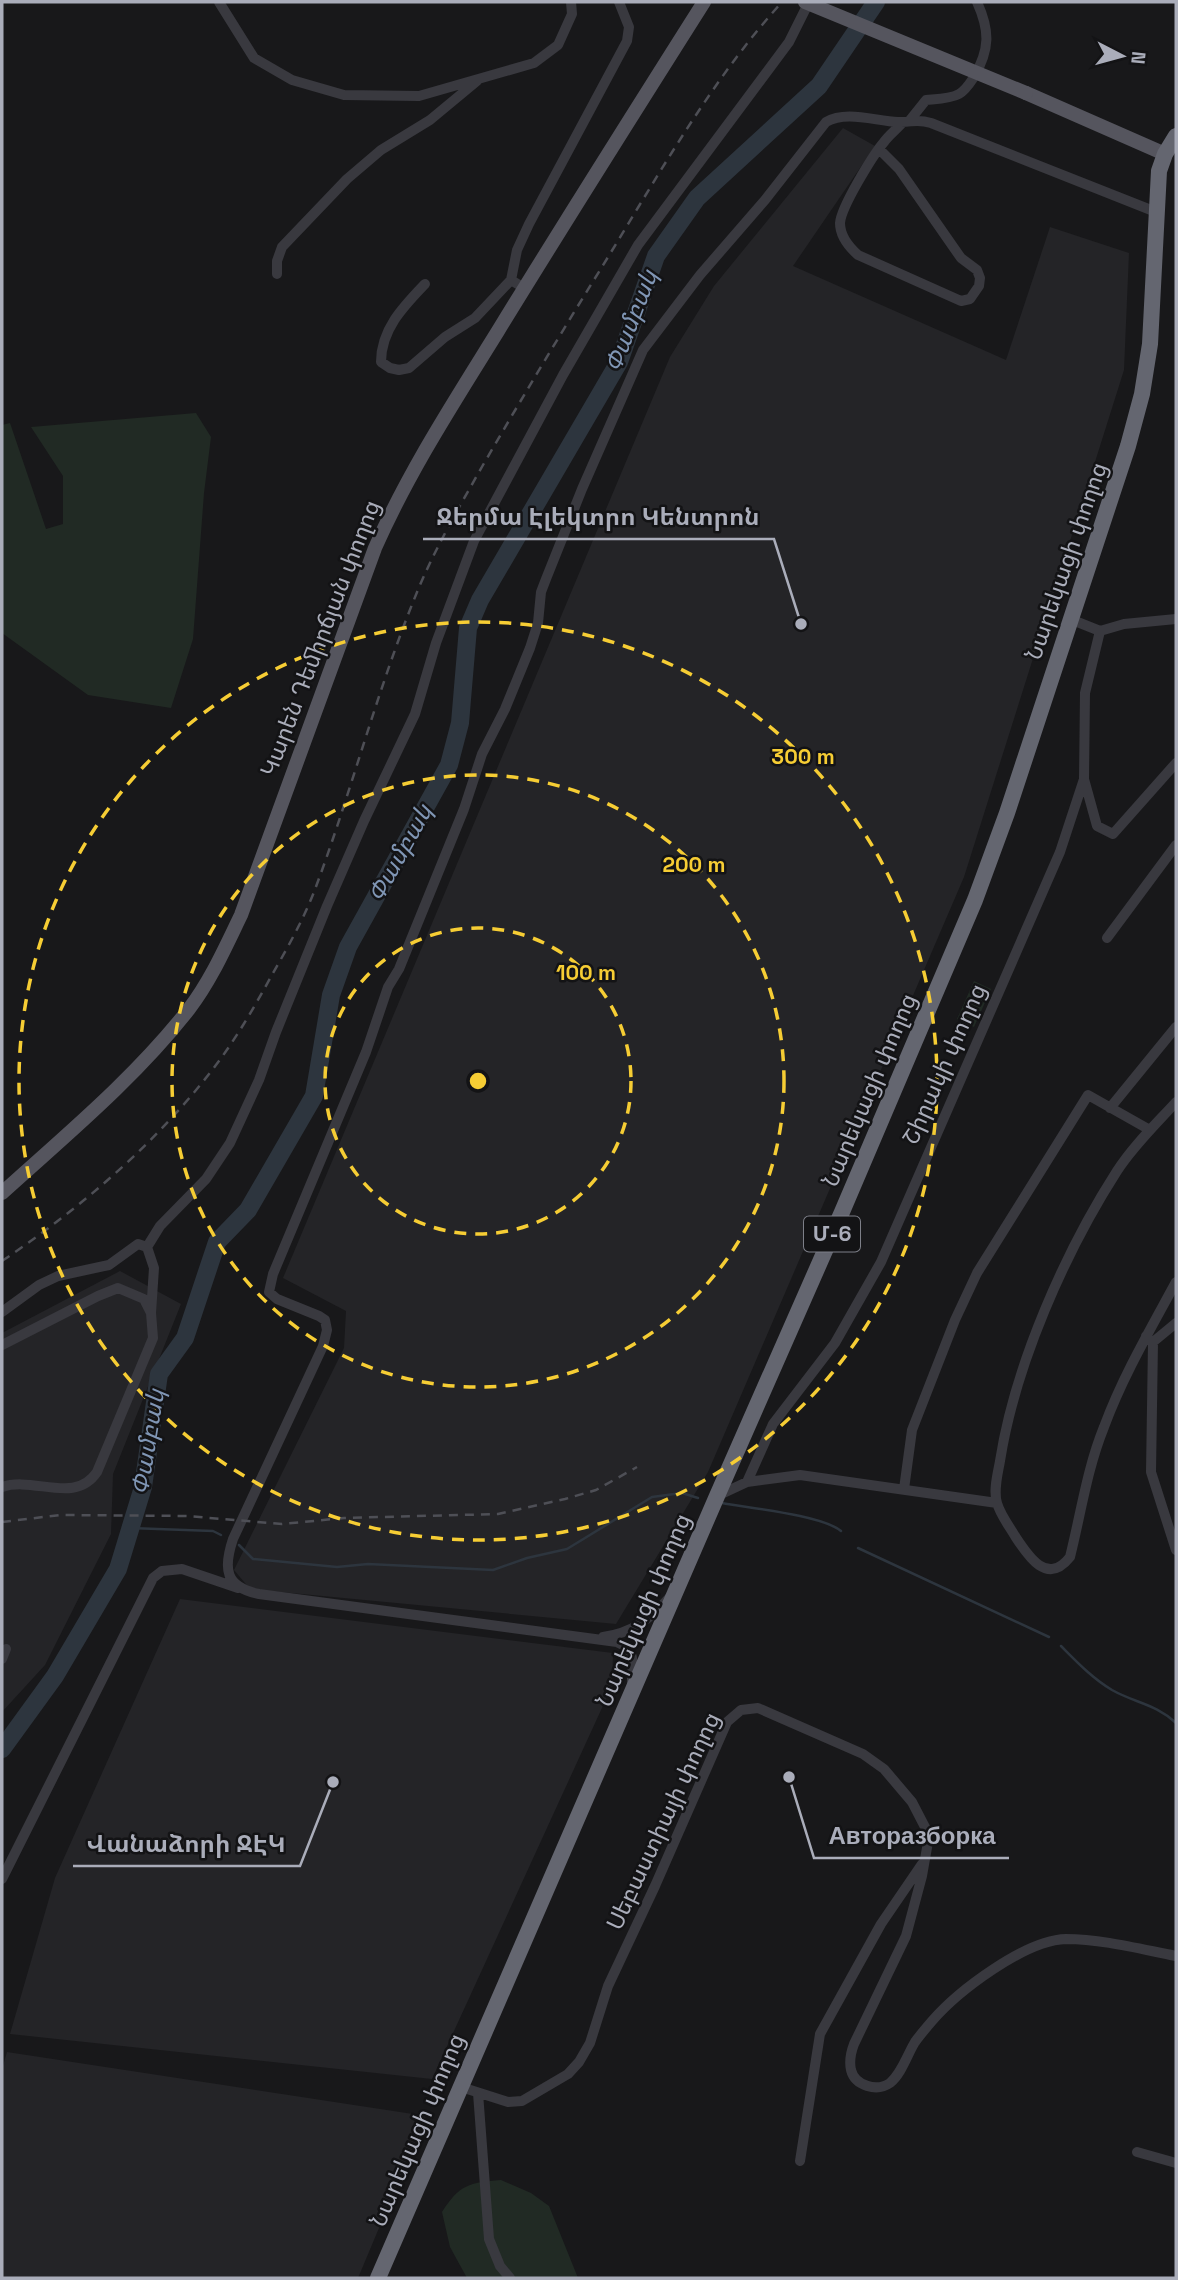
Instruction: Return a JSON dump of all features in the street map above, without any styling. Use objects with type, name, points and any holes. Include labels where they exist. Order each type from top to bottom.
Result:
[{"type":"highway","name":"Մ-6","points":[[1165,154],[1176,136]]},
{"type":"highway","name":"Նարեկացի փողոց","points":[[378,2278],[848,1200],[975,900],[1007,813],[1128,446],[1142,394],[1150,344],[1159,171],[1165,154]]},
{"type":"main road","name":"Կարեն Դեմիրճյան փողոց","points":[[2,1193],[89,1115],[143,1061],[189,1009],[215,970],[241,915],[375,548],[391,511],[409,476],[524,288],[704,2]]},
{"type":"main road","points":[[807,2],[1165,154]]},
{"type":"street","points":[[219,2],[254,58],[292,80],[344,96],[419,96],[534,63],[558,45],[572,13],[571,2]]},
{"type":"street","points":[[425,284],[400,309],[386,334],[381,362],[390,368],[409,368],[445,337],[475,318],[511,280],[517,250],[529,224],[628,41],[629,27],[619,2]]},
{"type":"street","points":[[147,1247],[160,1226],[206,1179],[230,1143],[259,1080],[327,906],[415,715],[436,643],[474,541],[638,245],[789,42],[807,2]]},
{"type":"street","points":[[879,149],[899,169],[961,258],[977,270],[979,286],[970,299],[961,301],[858,255],[849,247],[840,225],[842,213],[883,142],[926,100],[958,95],[981,65],[987,41],[986,28],[977,2]]},
{"type":"street","points":[[277,274],[277,261],[282,247],[348,179],[381,150],[430,120],[479,79]]},
{"type":"street","points":[[241,1589],[229,1576],[226,1559],[323,1346],[327,1330],[325,1320],[319,1316],[277,1299],[269,1292],[273,1274],[366,1052],[388,987],[399,968],[464,809],[482,754],[505,709],[530,648],[538,622],[541,592],[582,489],[650,339],[826,122],[840,116],[906,121],[918,119],[932,123],[1156,212]]},
{"type":"street","points":[[511,280],[524,288]]},
{"type":"street","points":[[1070,619],[1100,631],[1124,624],[1176,619]]},
{"type":"street","name":"Շիրակի փողոց","points":[[747,1482],[773,1424],[835,1343],[881,1262],[1060,852],[1084,779],[1085,693],[1100,631]]},
{"type":"street","points":[[1084,779],[1097,826],[1113,834],[1176,763]]},
{"type":"street","points":[[1107,938],[1176,845]]},
{"type":"street","points":[[1110,1108],[1176,1027]]},
{"type":"street","points":[[904,1489],[912,1430],[955,1320],[977,1273],[1088,1095],[1150,1130]]},
{"type":"street","points":[[1176,1102],[1118,1168],[1088,1220],[1028,1352],[1012,1401],[1000,1458],[997,1503],[1029,1558],[1040,1566],[1053,1569],[1063,1566],[1070,1557],[1088,1476],[1104,1427],[1133,1360],[1150,1339],[1176,1282]]},
{"type":"street","points":[[2,1312],[39,1284],[58,1276],[109,1265],[138,1244],[147,1247]]},
{"type":"street","points":[[2,1487],[18,1483],[73,1488],[91,1481],[97,1472],[153,1338],[151,1313],[154,1268],[147,1247]]},
{"type":"street","points":[[2,1345],[118,1288],[144,1299],[151,1313]]},
{"type":"street","points":[[1150,1339],[1176,1323]]},
{"type":"street","points":[[1150,1339],[1151,1472],[1176,1549]]},
{"type":"street","points":[[717,1496],[747,1482],[800,1475],[997,1503]]},
{"type":"street","points":[[2,1879],[153,1578],[162,1570],[182,1569],[259,1594],[617,1642],[630,1651],[633,1660],[632,1692]]},
{"type":"street","points":[[594,1638],[624,1633],[634,1628],[652,1617],[676,1590]]},
{"type":"street","name":"Սեբաստիայի փողոց","points":[[461,2087],[508,2102],[522,2101],[568,2074],[579,2063],[590,2043],[608,1986],[718,1740],[727,1722],[741,1710],[758,1708],[863,1754],[884,1769],[912,1802],[926,1829],[928,1842],[918,1894],[906,1936],[850,2057],[851,2071],[855,2078],[869,2087],[886,2085],[893,2081],[916,2040],[954,1998],[975,1981],[1041,1945],[1063,1939],[1176,1955]]},
{"type":"street","points":[[800,2161],[820,2034],[881,1924],[925,1858]]},
{"type":"street","points":[[478,2093],[489,2239],[500,2266],[510,2278]]},
{"type":"street","points":[[1137,2152],[1176,2163]]},
{"type":"shaded area","points":[[843,128],[875,146],[793,266],[1006,360],[1050,227],[1129,253],[1124,370],[964,877],[708,1472],[616,1624],[250,1589],[234,1570],[344,1348],[346,1311],[283,1278],[670,357],[714,286]]},
{"type":"shaded area","points":[[196,413],[211,437],[193,639],[171,708],[88,695],[2,633],[2,425],[10,423],[46,529],[63,524],[63,476],[31,427]]},
{"type":"shaded area","points":[[974,981],[991,989],[974,1027],[957,1019]]},
{"type":"shaded area","points":[[120,1271],[181,1304],[113,1474],[111,1534],[45,1665],[2,1712],[2,1333]]},
{"type":"shaded area","points":[[180,1599],[613,1653],[612,1686],[432,2079],[10,2034],[55,1878]]},
{"type":"shaded area","points":[[7,2052],[426,2116],[358,2278],[2,2278],[2,2069]]},
{"type":"shaded area","points":[[501,2180],[531,2193],[549,2206],[578,2278],[467,2278],[450,2247],[442,2212],[460,2190],[481,2182]]},
{"type":"waterway","name":"Փամբակ","points":[[2,1749],[55,1676],[118,1569],[143,1487],[159,1374],[185,1338],[217,1242],[248,1210],[314,1096],[331,995],[348,947],[449,765],[460,723],[468,628],[480,600],[619,362],[656,256],[697,198],[819,86],[876,2]]},
{"type":"waterway","points":[[239,1545],[253,1559],[337,1567],[368,1564],[493,1570],[527,1558],[567,1549],[652,1497],[682,1493],[698,1498]]},
{"type":"waterway","points":[[722,1503],[802,1516],[832,1525],[841,1531]]},
{"type":"waterway","points":[[130,1528],[213,1531],[221,1535]]},
{"type":"waterway","points":[[858,1548],[1049,1637]]},
{"type":"waterway","points":[[1061,1646],[1105,1685],[1161,1712],[1176,1723]]},
{"type":"railway","points":[[2,1261],[88,1197],[141,1149],[190,1097],[245,1022],[290,943],[314,892],[391,661],[420,585],[442,539],[524,396],[681,138],[754,34],[782,2]]},
{"type":"railway","points":[[2,1522],[60,1515],[187,1516],[282,1524],[344,1518],[498,1514],[596,1490],[637,1467]]},
{"type":"place","name":"Ջերմա Էլեկտրո Կենտրոն","points":[[801,624]]},
{"type":"place","name":"Авторазборка","points":[[789,1777]]},
{"type":"place","name":"Վանաձորի ՋԷԿ","points":[[333,1782]]}]
